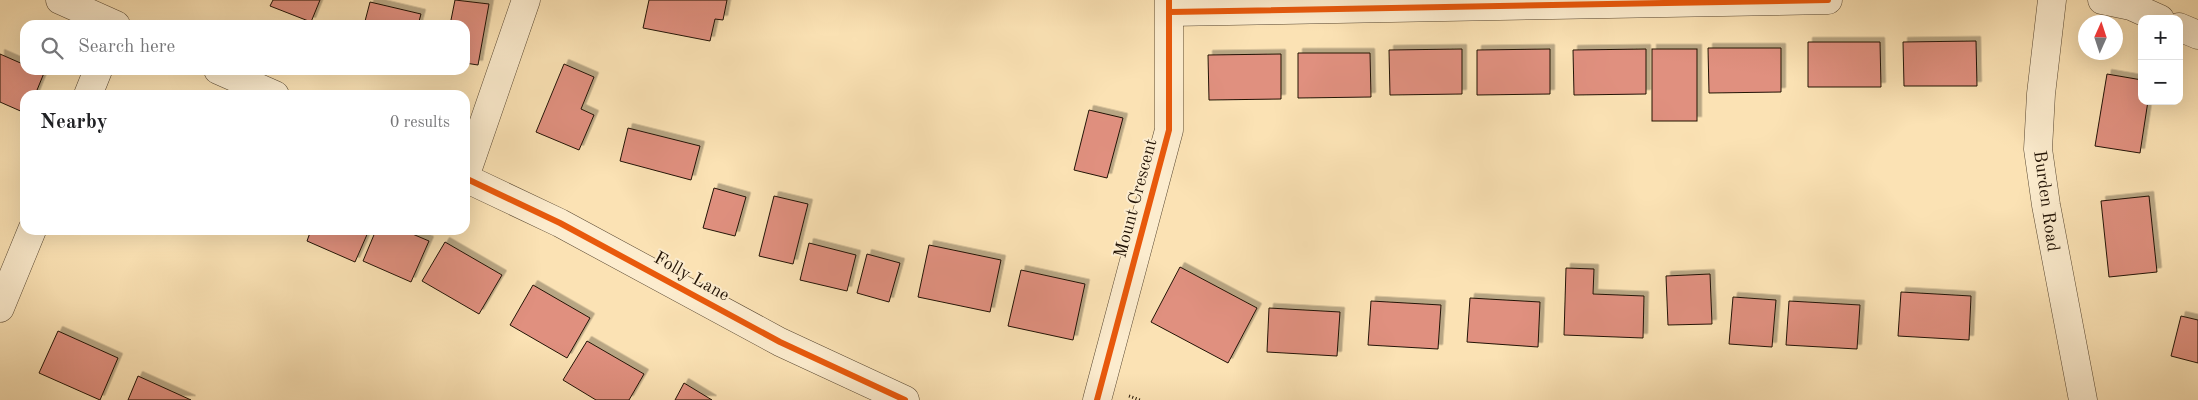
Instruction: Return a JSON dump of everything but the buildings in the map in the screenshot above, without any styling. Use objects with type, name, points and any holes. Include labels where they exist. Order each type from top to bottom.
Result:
[{"type":"street","points":[[60,0],[105,20]]},
{"type":"street","points":[[470,163],[526,0]]},
{"type":"street","points":[[1169,6],[1828,0]]},
{"type":"street","name":"Burden Road","points":[[2052,0],[2038,149],[2046,205],[2087,398]]},
{"type":"street","points":[[2102,0],[2132,3],[2153,15]]},
{"type":"street","name":"Mount Crescent","points":[[1097,400],[1169,130],[1169,6]]},
{"type":"street","points":[[2183,29],[2198,35]]},
{"type":"street","points":[[90,90],[96,75]]},
{"type":"street","points":[[229,75],[264,90]]},
{"type":"street","name":"Folly Lane","points":[[470,180],[560,223],[780,342],[905,400]]},
{"type":"street","points":[[0,308],[30,235]]},
{"type":"cycle path","points":[[1097,400],[1169,130],[1169,0]]},
{"type":"cycle path","points":[[1170,12],[1828,0]]},
{"type":"cycle path","points":[[470,180],[560,223],[780,342],[905,400]]}]
